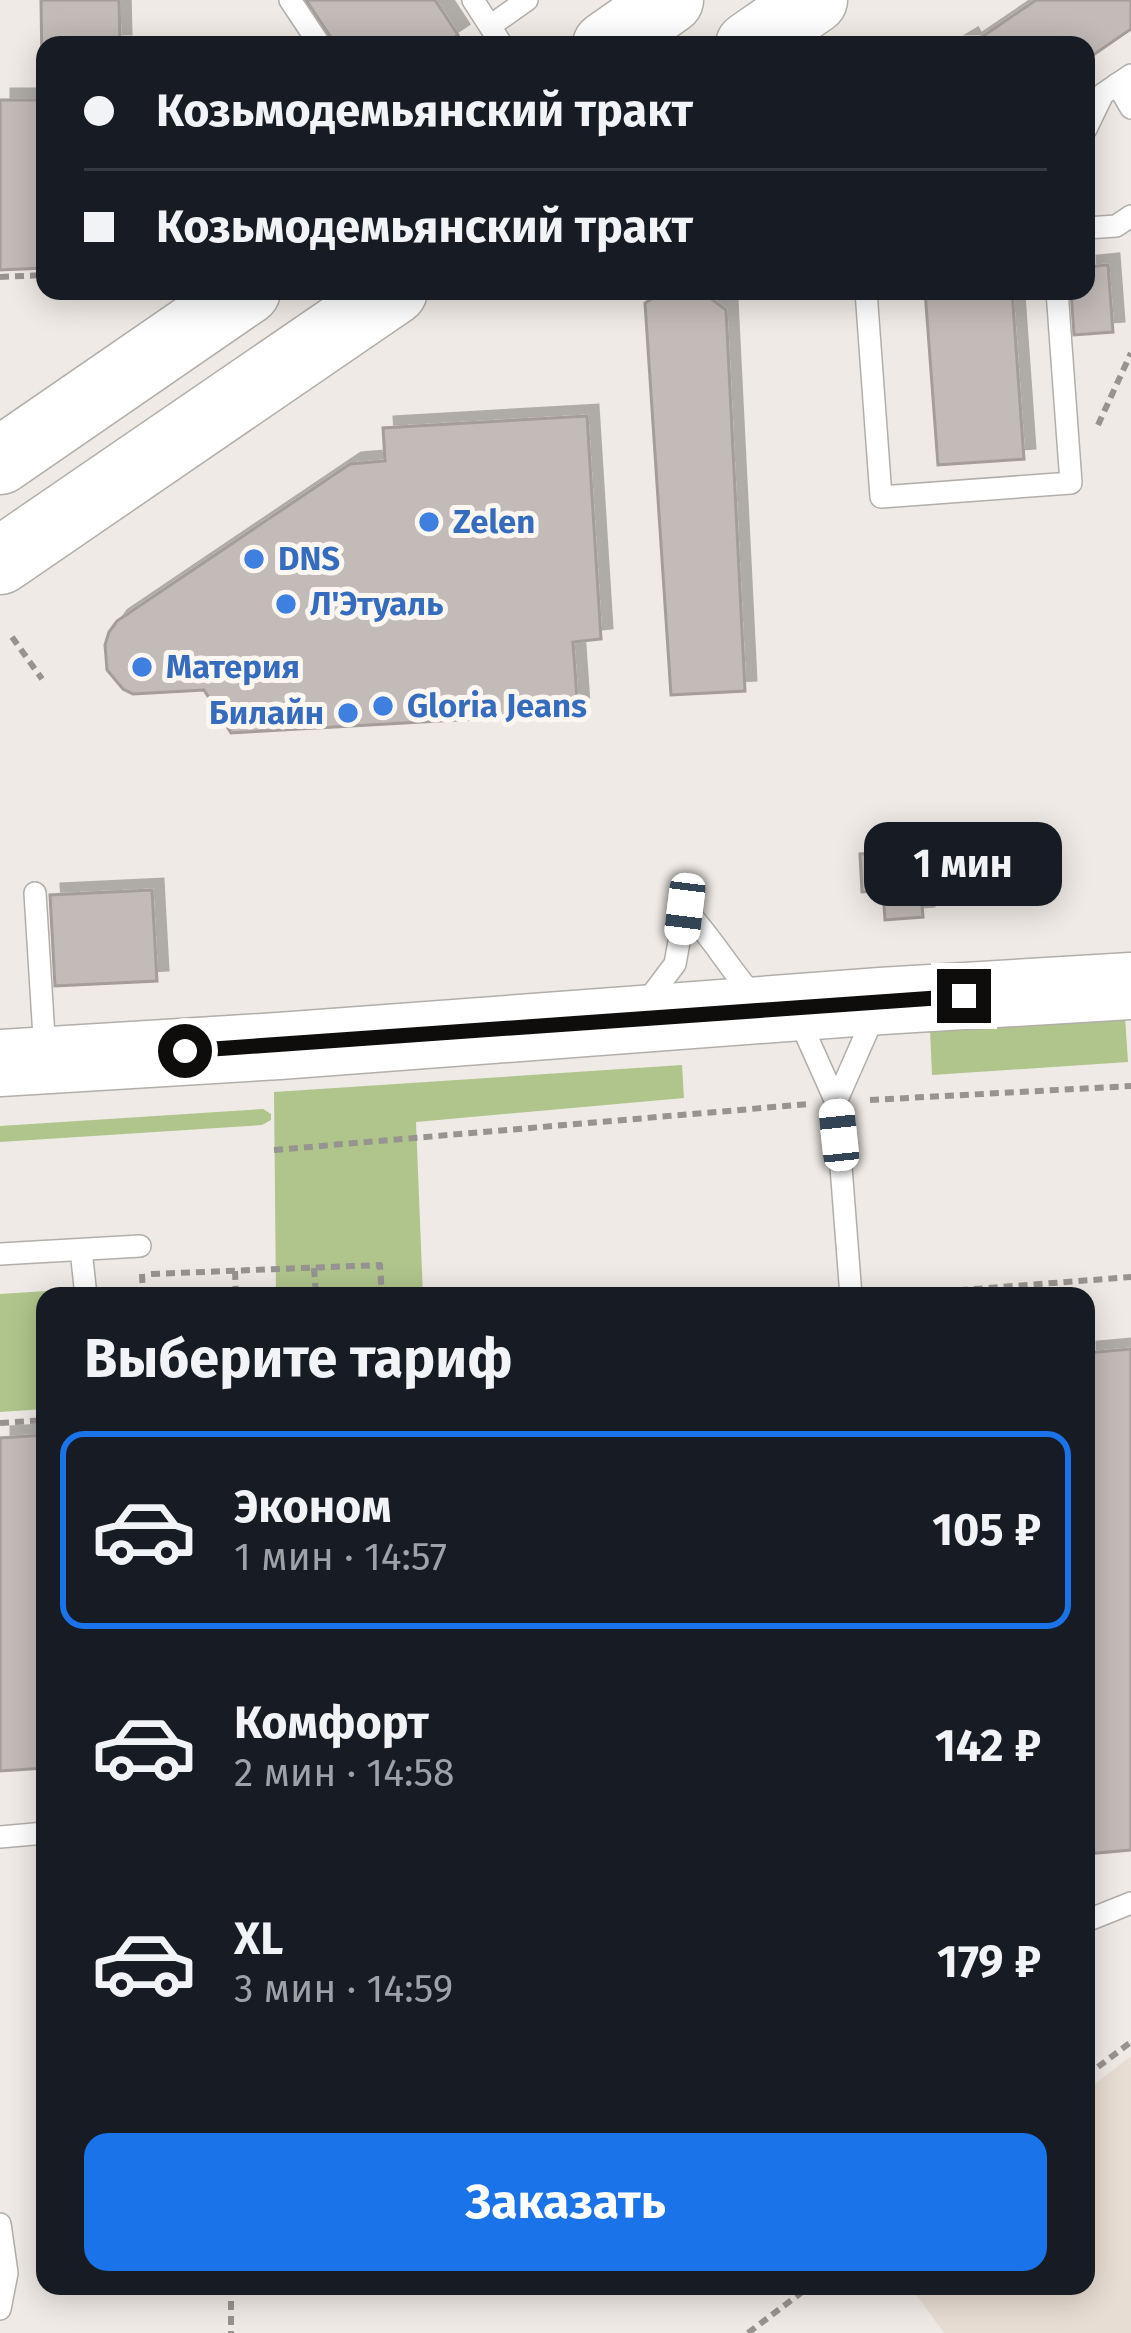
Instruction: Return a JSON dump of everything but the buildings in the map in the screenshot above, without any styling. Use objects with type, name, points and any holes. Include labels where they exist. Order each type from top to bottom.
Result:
[{"type":"main road","points":[[0,461],[234,300]]},
{"type":"main road","points":[[6,544],[380,300]]},
{"type":"main road","points":[[22,1061],[1131,986]]},
{"type":"lane","points":[[290,0],[314,36]]},
{"type":"lane","points":[[473,0],[496,36],[527,0]]},
{"type":"lane","points":[[1095,110],[1103,94],[1124,80],[1131,108]]},
{"type":"lane","points":[[1095,227],[1117,226],[1131,216]]},
{"type":"lane","points":[[867,300],[881,497],[1071,483],[1058,300]]},
{"type":"lane","points":[[22,1061],[35,893]]},
{"type":"lane","points":[[632,1018],[675,964],[685,909],[709,934],[734,973],[779,1008],[836,1102],[850,1287]]},
{"type":"lane","points":[[836,1102],[881,1000]]},
{"type":"lane","points":[[0,1254],[140,1246]]},
{"type":"lane","points":[[82,1250],[85,1287]]},
{"type":"lane","points":[[0,1837],[36,1834]]},
{"type":"lane","points":[[1095,1918],[1131,1903]]},
{"type":"lane","points":[[0,2224],[7,2273],[0,2309]]},
{"type":"path","points":[[0,277],[36,275]]},
{"type":"path","points":[[1071,483],[1131,353]]},
{"type":"path","points":[[12,637],[42,680]]},
{"type":"path","points":[[274,1150],[836,1102],[1131,1086]]},
{"type":"path","points":[[142,1275],[380,1265],[381,1287]]},
{"type":"path","points":[[314,1268],[315,1287]]},
{"type":"path","points":[[236,1271],[236,1287]]},
{"type":"path","points":[[1001,1287],[1131,1277]]},
{"type":"path","points":[[0,1424],[36,1421]]},
{"type":"path","points":[[1095,2069],[1131,2042]]},
{"type":"path","points":[[231,2295],[231,2333]]},
{"type":"path","points":[[748,2333],[798,2295]]},
{"type":"shaded area","points":[[1131,2056],[1131,2333],[944,2333],[917,2295],[1095,2295],[1095,2084]]},
{"type":"green space","points":[[1125,1017],[1128,1062],[932,1075],[930,1030]]},
{"type":"green space","points":[[682,1065],[684,1098],[416,1122],[423,1287],[276,1287],[274,1092]]},
{"type":"green space","points":[[263,1109],[271,1120],[262,1125],[0,1142],[0,1126]]},
{"type":"green space","points":[[36,1292],[36,1410],[0,1412],[0,1294]]},
{"type":"place","name":"Zelen","points":[[429,522]]},
{"type":"place","name":"DNS","points":[[254,559]]},
{"type":"place","name":"Л'Этуаль","points":[[286,604]]},
{"type":"place","name":"Материя","points":[[142,667]]},
{"type":"place","name":"Gloria Jeans","points":[[383,706]]},
{"type":"place","name":"Билайн","points":[[348,713]]},
{"type":"route","points":[[185,1051],[964,996]]}]
